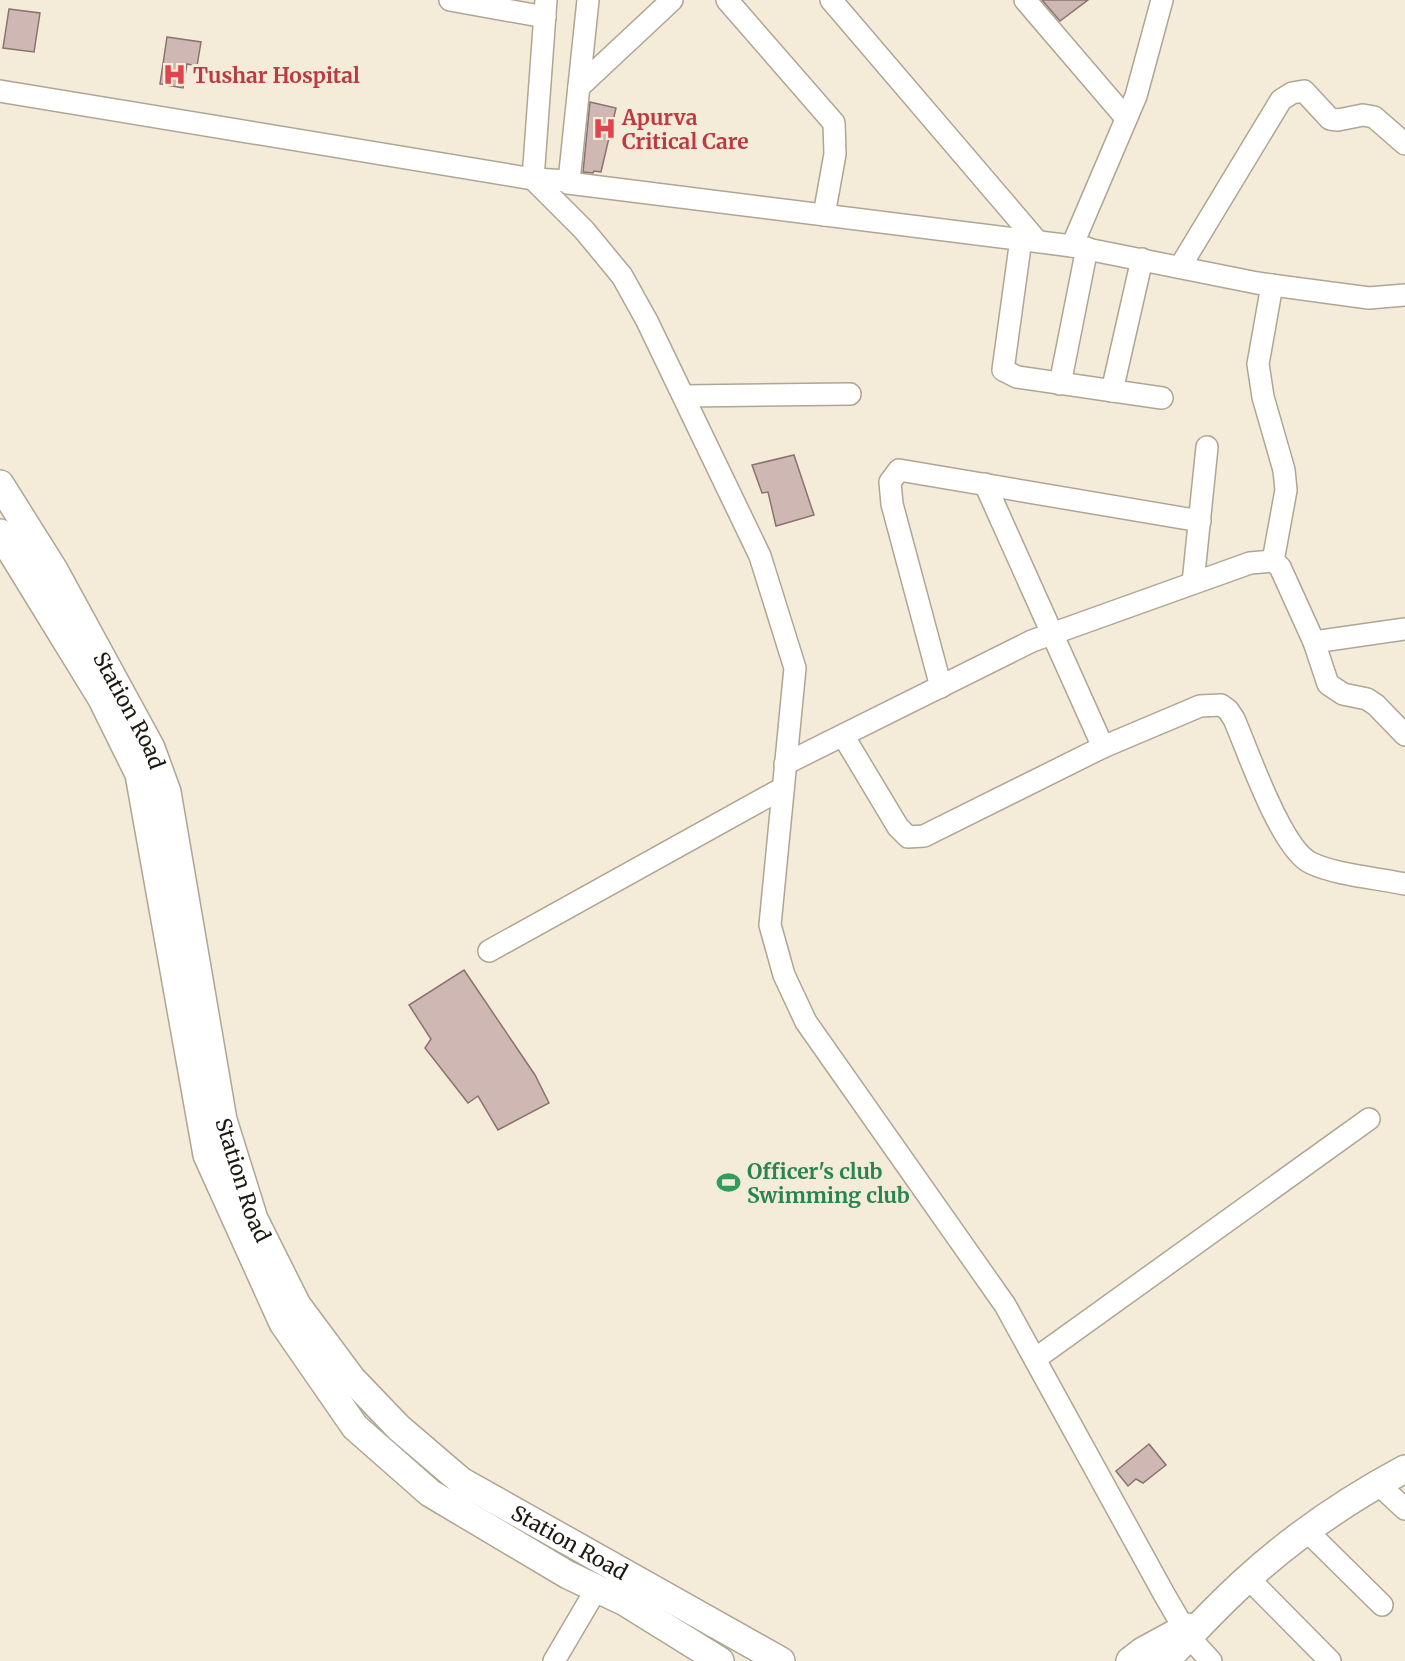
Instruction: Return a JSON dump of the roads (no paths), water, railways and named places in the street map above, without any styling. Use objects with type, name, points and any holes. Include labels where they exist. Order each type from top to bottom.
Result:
[{"type":"main road","name":"Station Road","points":[[0,484],[54,570],[141,753]]},
{"type":"main road","name":"Station Road","points":[[0,532],[102,699],[167,792],[212,1123],[213,1172],[277,1314],[355,1427],[441,1501],[568,1575],[625,1602],[720,1661]]},
{"type":"main road","name":"Station Road","points":[[212,1123],[254,1219],[297,1305],[352,1379],[399,1428],[461,1481],[781,1661]]},
{"type":"main road","points":[[1165,1661],[1191,1630],[1248,1578],[1308,1532],[1378,1484],[1405,1469]]},
{"type":"main road","points":[[1130,1661],[1143,1651],[1191,1630]]},
{"type":"street","points":[[450,0],[546,8],[533,179],[584,230],[622,276],[648,321],[760,556],[795,668],[770,925],[784,975],[806,1022],[1005,1305],[1211,1661]]},
{"type":"street","points":[[569,181],[588,0]]},
{"type":"street","points":[[579,87],[672,0]]},
{"type":"street","points":[[727,0],[834,123],[835,154],[824,215]]},
{"type":"street","points":[[831,0],[1029,240]]},
{"type":"street","points":[[1025,0],[1126,118]]},
{"type":"street","points":[[1060,384],[1079,247],[1136,96],[1162,0]]},
{"type":"street","points":[[0,91],[533,179],[569,181],[568,183],[1079,247],[1272,285],[1369,298],[1405,296]]},
{"type":"street","points":[[1180,267],[1281,100],[1292,93],[1304,92],[1330,118],[1338,120],[1362,115],[1374,117],[1405,144]]},
{"type":"street","points":[[1029,240],[1004,370],[1017,377],[1162,398]]},
{"type":"street","points":[[1112,391],[1142,260]]},
{"type":"street","points":[[1272,285],[1258,364],[1263,397],[1284,470],[1286,490],[1273,561]]},
{"type":"street","points":[[684,396],[850,394]]},
{"type":"street","points":[[1193,583],[1208,447]]},
{"type":"street","points":[[941,687],[891,504],[890,482],[899,470],[1200,521]]},
{"type":"street","points":[[985,484],[1103,747]]},
{"type":"street","points":[[785,764],[844,737],[1032,641],[1250,563],[1273,561],[1286,574],[1314,642],[1323,675],[1328,684],[1336,691],[1367,699],[1376,705],[1405,735]]},
{"type":"street","points":[[1314,642],[1405,629]]},
{"type":"street","points":[[844,737],[898,827],[908,837],[915,838],[924,836],[1103,747],[1200,706],[1221,705],[1234,719],[1267,798],[1292,846],[1301,856],[1321,867],[1405,884]]},
{"type":"street","points":[[489,951],[783,788]]},
{"type":"street","points":[[1035,1359],[1369,1119]]},
{"type":"street","points":[[1378,1484],[1405,1509]]},
{"type":"street","points":[[1308,1532],[1382,1605]]},
{"type":"street","points":[[1248,1578],[1330,1661]]},
{"type":"street","points":[[554,1661],[597,1588]]},
{"type":"place","name":"Tushar Hospital","points":[[175,75]]},
{"type":"place","name":"Apurva Critical Care","points":[[604,129]]},
{"type":"place","name":"Officer's club Swimming club","points":[[729,1183]]}]
